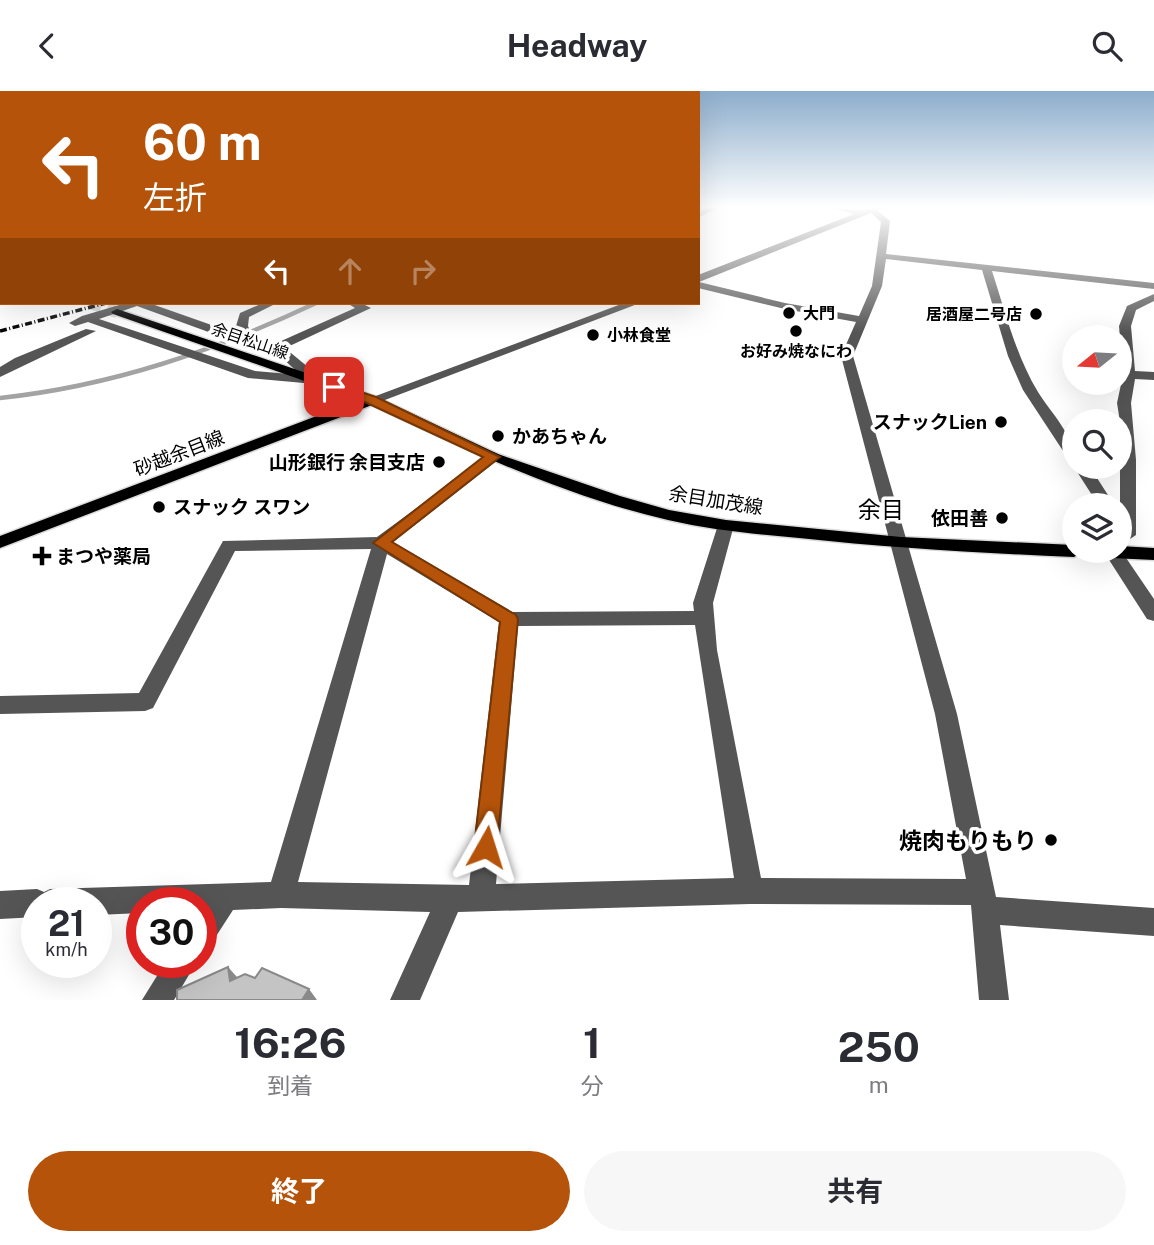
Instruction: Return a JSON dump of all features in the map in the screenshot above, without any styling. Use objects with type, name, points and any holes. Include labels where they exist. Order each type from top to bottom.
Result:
[{"type":"main road","name":"余目松山線","points":[[117,312],[372,400]]},
{"type":"main road","name":"余目加茂線","points":[[372,400],[493,457],[614,501],[726,526],[901,543],[1062,550]]},
{"type":"main road","name":"砂越余目線","points":[[0,542],[372,400]]},
{"type":"street","points":[[700,278],[776,248]]},
{"type":"street","points":[[883,248],[877,286],[847,356],[901,543],[946,714],[983,901],[994,1000]]},
{"type":"street","points":[[882,255],[1154,286]]},
{"type":"street","points":[[986,268],[1014,356],[1030,390],[1062,439]]},
{"type":"street","points":[[700,285],[785,306],[863,320]]},
{"type":"street","points":[[1126,325],[1126,317],[1131,308],[1154,297]]},
{"type":"street","points":[[0,373],[19,361],[90,331],[75,323],[130,305]]},
{"type":"street","points":[[143,305],[287,356],[315,380]]},
{"type":"street","points":[[249,342],[242,326],[244,315],[267,305]]},
{"type":"street","points":[[271,350],[365,307],[358,305]]},
{"type":"street","points":[[372,400],[629,305]]},
{"type":"street","points":[[86,318],[253,375],[315,380]]},
{"type":"street","points":[[1132,375],[1154,376]]},
{"type":"street","points":[[1125,395],[1128,460],[1126,493]]},
{"type":"street","points":[[281,895],[381,543],[493,457]]},
{"type":"street","points":[[726,526],[703,603],[707,650],[750,891]]},
{"type":"street","points":[[1132,538],[1147,554]]},
{"type":"street","points":[[0,705],[145,702],[229,545],[381,543],[509,619],[704,618]]},
{"type":"street","points":[[1120,563],[1154,614]]},
{"type":"street","points":[[481,898],[509,619]]},
{"type":"street","points":[[112,901],[281,895],[450,899],[750,891],[983,901],[1154,922]]},
{"type":"street","points":[[217,910],[226,897]]},
{"type":"street","points":[[405,1000],[450,899]]},
{"type":"street","points":[[0,905],[21,904]]},
{"type":"street","points":[[158,1000],[172,978]]},
{"type":"building","points":[[228,967],[230,981],[245,974],[255,978],[262,968],[309,989],[302,1000],[177,1000],[177,990],[204,978],[217,978],[217,972]]},
{"type":"waterway","points":[[0,398],[82,385],[162,364],[201,351],[312,305]]},
{"type":"tunnel","points":[[96,305],[117,312]]},
{"type":"railway","points":[[0,331],[98,305]]},
{"type":"place","name":"大門","points":[[789,313]]},
{"type":"place","name":"居酒屋二号店","points":[[1036,314]]},
{"type":"place","name":"お好み焼なにわ","points":[[796,331]]},
{"type":"place","name":"小林食堂","points":[[593,335]]},
{"type":"place","name":"スナックLien","points":[[1001,422]]},
{"type":"place","name":"かあちゃん","points":[[498,436]]},
{"type":"place","name":"山形銀行 余目支店","points":[[439,462]]},
{"type":"place","name":"スナック スワン","points":[[159,507]]},
{"type":"place","name":"依田善","points":[[1002,518]]},
{"type":"place","name":"まつや薬局","points":[[42,556]]},
{"type":"place","name":"焼肉もりもり","points":[[1051,840]]},
{"type":"district","name":"余目","points":[[881,509]]},
{"type":"route","points":[[334,387],[372,400],[493,457],[381,543],[509,619],[486,847]]}]
